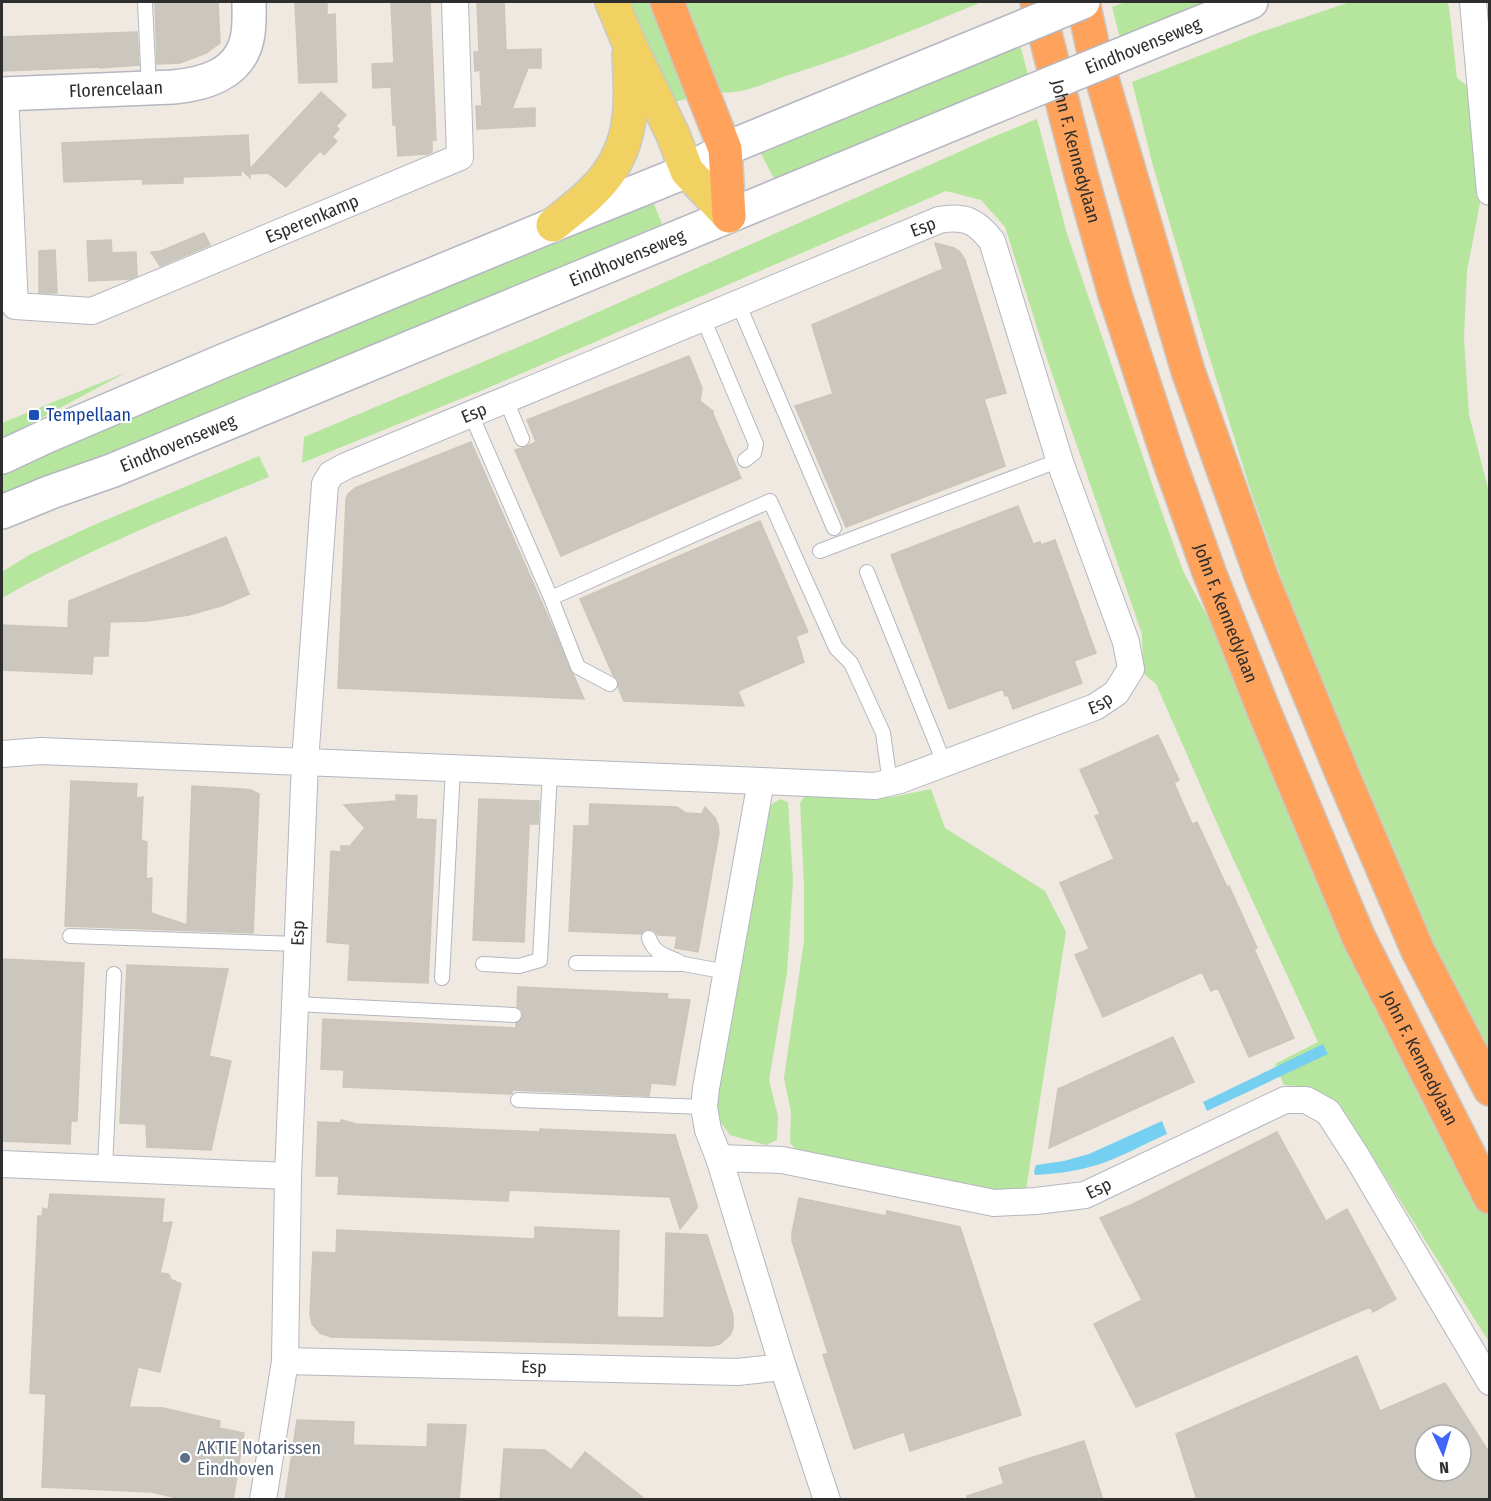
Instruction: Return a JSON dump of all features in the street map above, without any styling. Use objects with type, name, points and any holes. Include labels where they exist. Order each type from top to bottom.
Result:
[{"type":"highway","points":[[668,2],[725,149],[729,216]]},
{"type":"highway","name":"John F. Kennedylaan","points":[[1037,2],[1080,171],[1115,295],[1169,460],[1209,572],[1358,936],[1490,1197]]},
{"type":"highway","points":[[1083,2],[1093,48],[1188,371],[1263,581],[1418,951],[1490,1089]]},
{"type":"main road","name":"Florencelaan","points":[[3,94],[149,88],[207,82],[227,71],[243,52],[249,32],[249,2]]},
{"type":"main road","points":[[612,2],[628,42],[673,135],[687,171],[729,216]]},
{"type":"main road","points":[[2,458],[58,431],[687,171],[725,149],[1083,2]]},
{"type":"main road","name":"Eindhovenseweg","points":[[2,512],[111,471],[1251,2]]},
{"type":"main road","points":[[553,225],[595,190],[610,172],[622,150],[628,127],[631,97],[628,42]]},
{"type":"street","name":"Esperenkamp","points":[[3,94],[8,306],[92,311],[460,157],[456,2]]},
{"type":"street","points":[[1473,2],[1490,192]]},
{"type":"street","name":"Esp","points":[[2,754],[41,751],[305,762],[550,772],[875,786],[945,765],[1095,707],[1116,693],[1131,669],[1126,642],[1060,460],[992,241],[970,220],[954,217],[939,220],[346,466],[331,474],[325,484],[305,762],[288,1176],[285,1361],[263,1500]]},
{"type":"street","name":"Esp","points":[[2,744],[41,751]]},
{"type":"street","points":[[761,781],[704,1107],[708,1130],[827,1500]]},
{"type":"street","name":"Esp","points":[[718,1158],[782,1160],[994,1203],[1036,1201],[1085,1196],[1285,1100],[1306,1100],[1328,1112],[1358,1156],[1490,1382]]},
{"type":"street","points":[[2,1164],[288,1176]]},
{"type":"street","name":"Esp","points":[[285,1361],[737,1372],[783,1367]]},
{"type":"lane","points":[[145,2],[149,88]]},
{"type":"lane","points":[[738,303],[834,528]]},
{"type":"lane","points":[[703,318],[756,444],[754,453],[745,460]]},
{"type":"lane","points":[[506,400],[522,439]]},
{"type":"lane","points":[[471,414],[551,598],[578,667],[610,684]]},
{"type":"lane","points":[[820,550],[1060,460]]},
{"type":"lane","points":[[551,598],[770,501],[836,648],[851,663],[883,733],[890,783]]},
{"type":"lane","points":[[867,572],[945,765]]},
{"type":"lane","points":[[442,978],[453,768]]},
{"type":"lane","points":[[483,964],[519,966],[540,960],[550,772]]},
{"type":"lane","points":[[70,936],[298,944]]},
{"type":"lane","points":[[649,938],[657,952],[684,964]]},
{"type":"lane","points":[[576,963],[684,964],[727,972]]},
{"type":"lane","points":[[105,1168],[114,974]]},
{"type":"lane","points":[[295,1004],[514,1015]]},
{"type":"lane","points":[[518,1100],[704,1107]]},
{"type":"green space","points":[[627,2],[655,2],[693,97],[668,104]]},
{"type":"green space","points":[[678,2],[982,2],[834,60],[752,88],[728,93],[720,92]]},
{"type":"green space","points":[[1125,2],[1212,2],[1121,42],[1112,7]]},
{"type":"green space","points":[[1350,2],[1447,2],[1457,78],[1466,85],[1468,90],[1480,203],[1467,271],[1464,338],[1469,415],[1490,496],[1489,1062],[1429,941],[1327,699],[1282,580],[1250,489],[1203,336],[1153,166],[1132,82],[1258,33]]},
{"type":"green space","points":[[1020,44],[1029,79],[776,182],[759,150]]},
{"type":"green space","points":[[1037,119],[1067,234],[1183,571],[1228,655],[1454,1152],[1489,1217],[1489,1342],[1339,1103],[1308,1087],[1284,1085],[1275,1064],[1318,1042],[1224,839],[1156,684],[1143,673],[1142,634],[1048,362],[1005,227],[981,200],[946,191],[490,387],[302,463],[304,437],[535,340]]},
{"type":"green space","points":[[648,189],[662,224],[2,502],[2,467]]},
{"type":"green space","points":[[127,372],[2,439],[2,423]]},
{"type":"green space","points":[[259,456],[269,477],[100,548],[2,598],[2,572],[29,555],[96,524]]},
{"type":"green space","points":[[931,789],[945,828],[1045,891],[1066,932],[1026,1190],[994,1191],[797,1151],[790,1143],[791,1112],[784,1078],[804,941],[800,803],[805,796],[892,797]]},
{"type":"green space","points":[[780,799],[788,802],[793,881],[787,973],[769,1080],[778,1116],[777,1140],[766,1145],[730,1135],[711,1109],[763,822],[771,805]]},
{"type":"water","points":[[1323,1044],[1328,1054],[1207,1111],[1203,1102]]},
{"type":"water","points":[[1162,1121],[1167,1134],[1114,1159],[1082,1169],[1035,1175],[1036,1165],[1089,1154]]},
{"type":"building","points":[[155,2],[218,2],[220,43],[206,53],[180,63],[157,64]]},
{"type":"building","points":[[295,2],[327,2],[327,15],[335,14],[337,82],[299,83]]},
{"type":"building","points":[[391,2],[430,2],[436,140],[432,140],[432,152],[427,154],[398,156],[396,125],[393,125],[391,87],[373,88],[372,64],[394,63]]},
{"type":"building","points":[[477,2],[504,2],[506,50],[541,49],[541,68],[528,68],[512,109],[535,108],[535,126],[477,129],[476,106],[482,106],[480,70],[475,71],[474,52],[479,52]]},
{"type":"building","points":[[137,32],[139,65],[2,71],[2,37]]},
{"type":"building","points":[[321,92],[346,115],[336,126],[339,129],[332,137],[337,141],[324,155],[320,151],[286,187],[268,173],[250,174],[250,178],[241,169],[241,175],[183,177],[183,183],[143,184],[142,179],[64,182],[62,143],[248,135],[250,169]]},
{"type":"building","points":[[204,233],[210,245],[160,266],[151,252],[161,251]]},
{"type":"building","points":[[111,240],[112,253],[136,252],[137,276],[130,279],[89,281],[87,241]]},
{"type":"building","points":[[935,243],[954,248],[965,260],[1006,393],[984,399],[1005,466],[846,527],[795,406],[833,394],[812,325],[943,269]]},
{"type":"building","points":[[55,250],[57,293],[39,293],[39,251]]},
{"type":"building","points":[[689,356],[702,388],[700,401],[713,411],[741,478],[561,556],[515,450],[536,442],[527,420]]},
{"type":"building","points":[[471,442],[584,699],[338,688],[348,494],[355,488]]},
{"type":"building","points":[[1018,506],[1033,544],[1040,542],[1041,545],[1055,540],[1096,653],[1074,661],[1082,683],[1013,709],[1003,689],[949,709],[891,555]]},
{"type":"building","points":[[760,521],[808,632],[796,636],[804,662],[738,691],[744,706],[624,701],[618,687],[618,680],[613,675],[580,599]]},
{"type":"building","points":[[226,537],[249,594],[224,605],[189,615],[147,621],[110,622],[108,656],[93,656],[92,674],[2,670],[2,625],[68,628],[69,601]]},
{"type":"building","points":[[1158,735],[1179,780],[1174,783],[1192,824],[1197,822],[1227,887],[1229,886],[1294,1038],[1249,1057],[1218,988],[1211,991],[1202,972],[1103,1017],[1075,955],[1089,949],[1060,883],[1114,859],[1095,816],[1100,814],[1080,770]]},
{"type":"building","points":[[71,781],[137,784],[136,798],[143,797],[141,840],[147,842],[146,879],[152,878],[151,913],[187,925],[192,786],[251,790],[259,794],[253,933],[65,926]]},
{"type":"building","points":[[396,795],[417,796],[416,819],[436,820],[428,983],[348,980],[350,944],[327,942],[331,851],[341,852],[341,846],[350,846],[365,828],[344,805],[396,801]]},
{"type":"building","points":[[479,799],[539,801],[538,824],[529,824],[524,942],[473,940]]},
{"type":"building","points":[[590,804],[677,807],[686,813],[702,814],[705,807],[715,818],[719,833],[698,952],[675,948],[677,936],[658,935],[651,929],[641,934],[569,931],[574,826],[589,826]]},
{"type":"building","points":[[2,959],[84,963],[77,1121],[71,1121],[70,1144],[2,1141]]},
{"type":"building","points":[[127,965],[228,969],[209,1056],[231,1061],[211,1150],[147,1147],[146,1124],[120,1123]]},
{"type":"building","points":[[518,987],[668,994],[667,999],[690,1000],[675,1085],[651,1083],[649,1096],[512,1090],[512,1094],[343,1087],[344,1070],[321,1069],[323,1019],[516,1028],[516,1023],[523,1015],[522,1010],[517,1007]]},
{"type":"building","points":[[1173,1037],[1194,1082],[1049,1148],[1058,1089]]},
{"type":"building","points":[[341,1120],[356,1124],[675,1135],[697,1208],[680,1229],[670,1197],[509,1190],[508,1201],[338,1194],[339,1176],[316,1176],[318,1122],[341,1123]]},
{"type":"building","points":[[1277,1132],[1326,1221],[1347,1209],[1396,1299],[1373,1312],[1370,1307],[1136,1407],[1094,1324],[1142,1300],[1100,1218],[1133,1204]]},
{"type":"building","points":[[50,1194],[164,1199],[162,1223],[172,1222],[160,1273],[168,1274],[170,1279],[181,1284],[160,1372],[138,1367],[129,1407],[163,1408],[220,1421],[219,1428],[244,1433],[233,1500],[185,1500],[152,1492],[42,1487],[46,1394],[30,1393],[38,1216],[42,1216],[43,1208],[48,1210]]},
{"type":"building","points":[[799,1198],[886,1216],[887,1211],[960,1227],[1021,1415],[910,1451],[904,1432],[854,1449],[823,1355],[828,1353],[792,1241]]},
{"type":"building","points":[[535,1227],[619,1231],[617,1317],[664,1318],[666,1233],[707,1235],[733,1315],[733,1328],[730,1335],[720,1344],[711,1346],[331,1337],[320,1333],[312,1324],[310,1314],[313,1252],[336,1253],[337,1230],[535,1239]]},
{"type":"building","points":[[1357,1356],[1380,1411],[1445,1383],[1470,1423],[1413,1423],[1413,1483],[1473,1483],[1473,1427],[1490,1454],[1490,1500],[1197,1500],[1176,1434]]},
{"type":"building","points":[[297,1420],[354,1422],[353,1445],[427,1447],[428,1424],[466,1425],[459,1500],[285,1500]]},
{"type":"building","points":[[1084,1441],[1103,1500],[968,1500],[967,1496],[1004,1484],[999,1468]]},
{"type":"building","points":[[504,1449],[545,1450],[571,1470],[585,1452],[646,1500],[500,1500]]},
{"type":"place","name":"Tempellaan","points":[[34,415]]},
{"type":"place","name":"AKTIE Notarissen Eindhoven","points":[[185,1458]]}]
